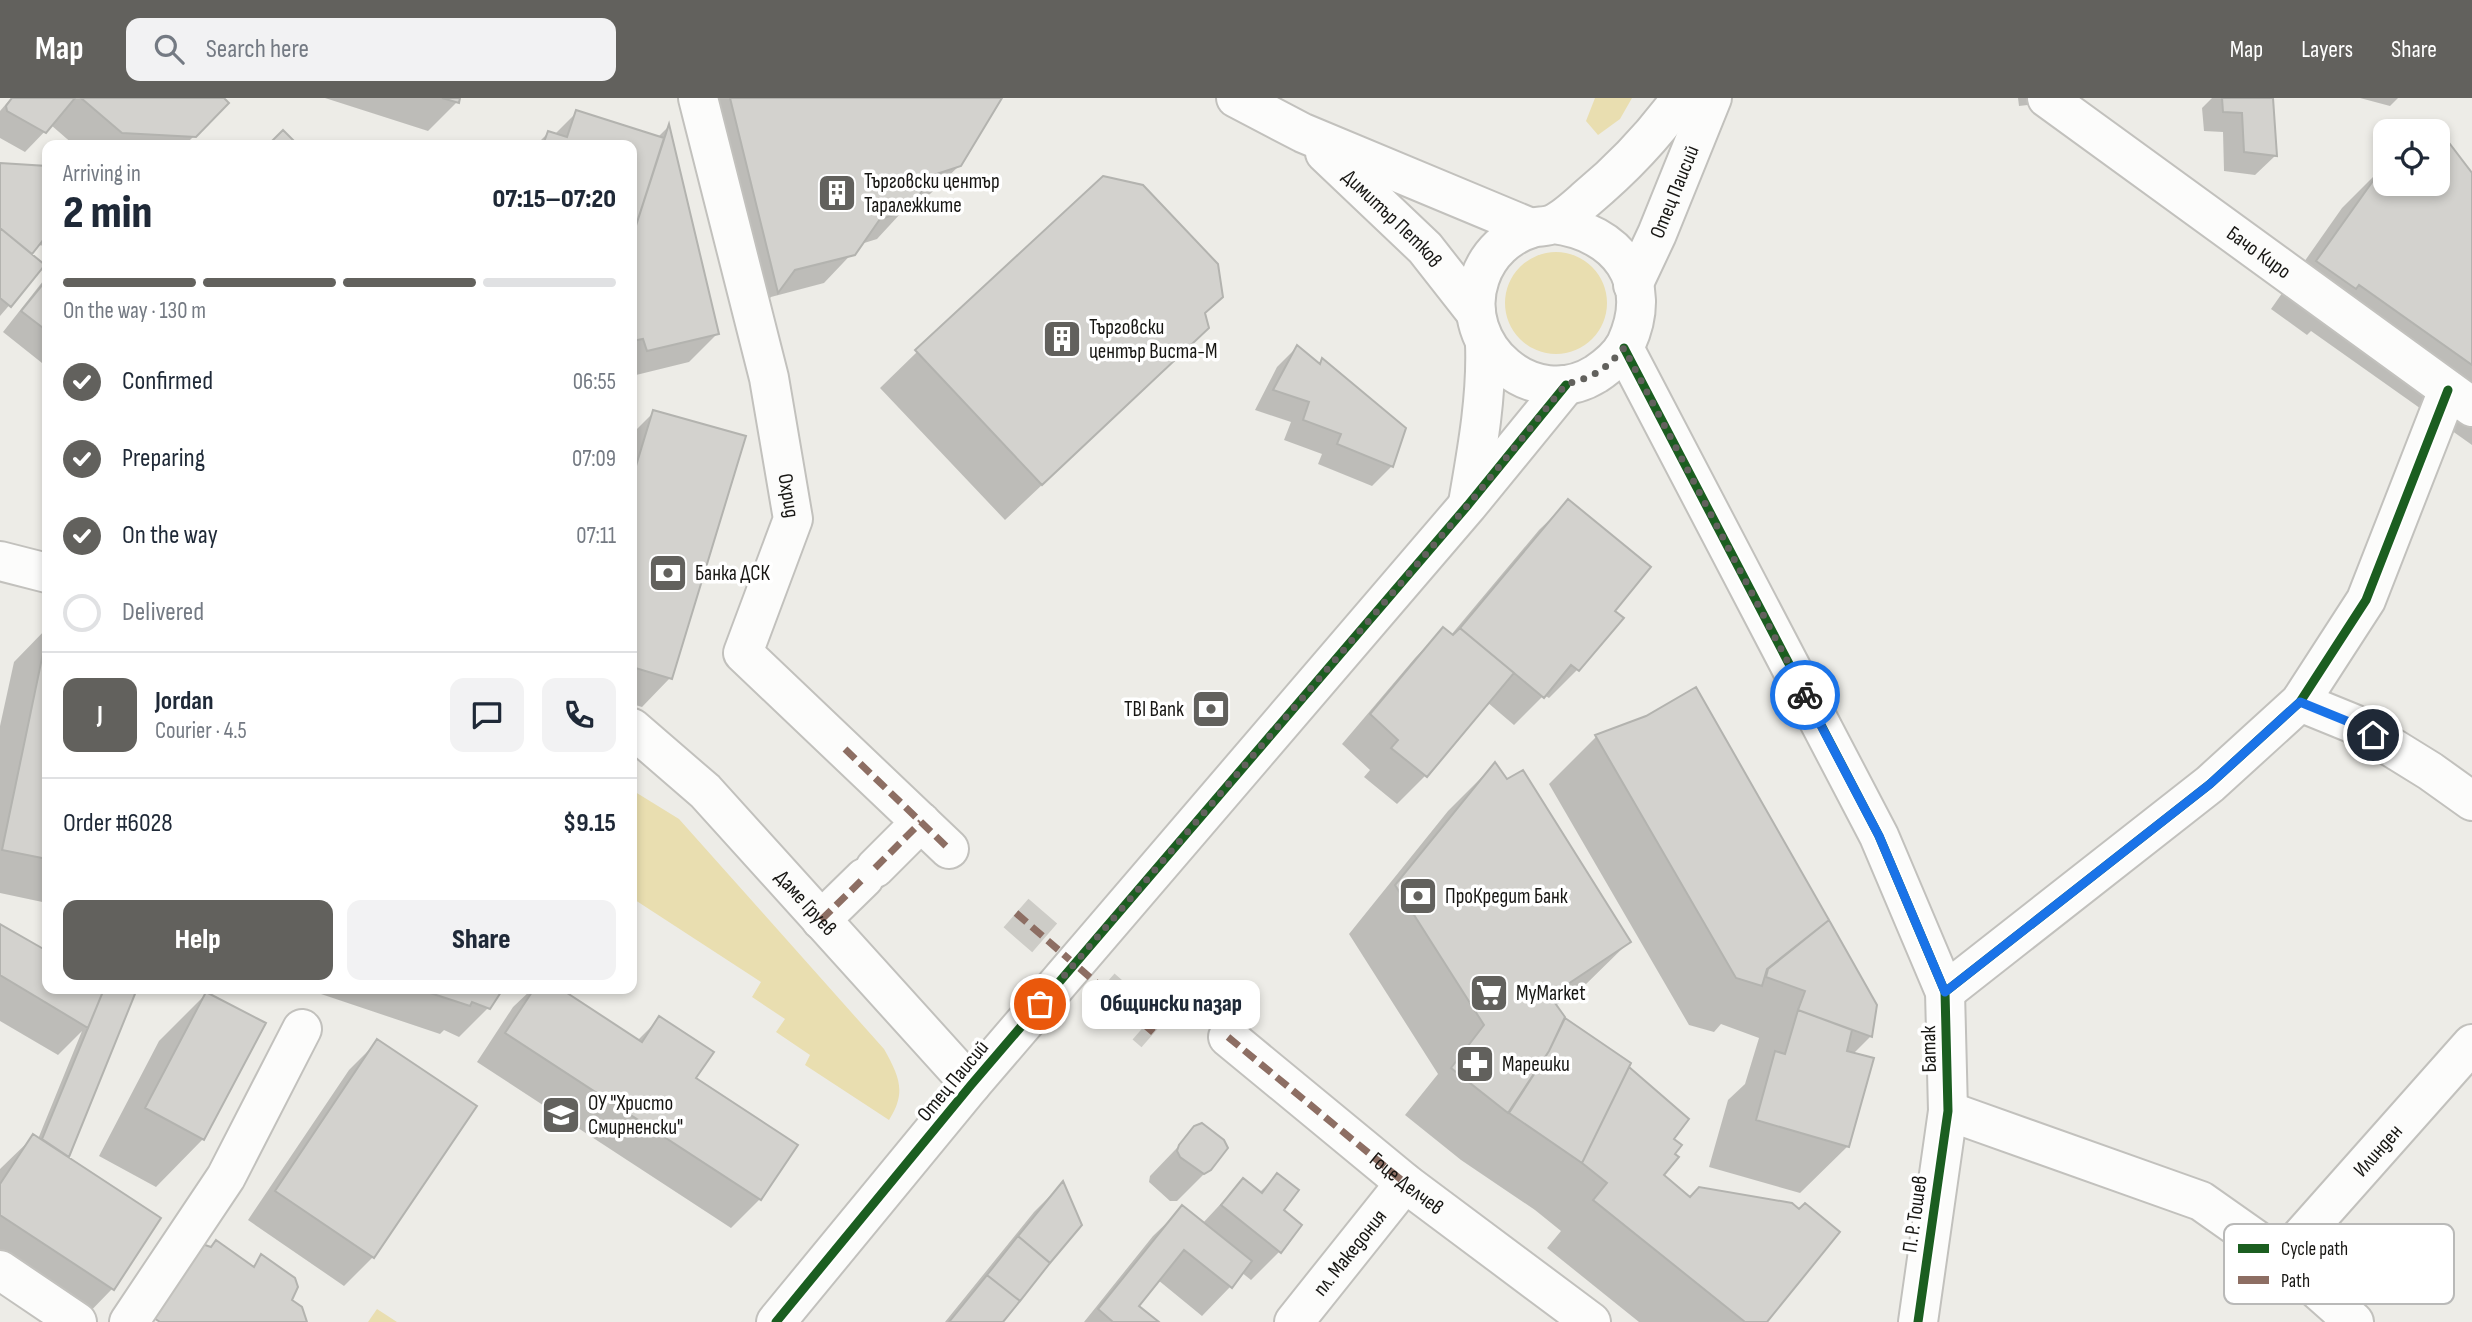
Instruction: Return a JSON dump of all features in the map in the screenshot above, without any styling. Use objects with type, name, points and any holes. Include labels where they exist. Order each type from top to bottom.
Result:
[{"type":"street","name":"Охрид","points":[[698,98],[769,378],[793,519],[743,653],[949,849]]},
{"type":"street","name":"Димитър Петков","points":[[1236,98],[1303,133],[1542,226]]},
{"type":"street","name":"Отец Паисий","points":[[1468,505],[1479,441],[1486,366],[1476,295],[1480,277],[1488,261],[1500,246],[1514,236],[1542,226],[1587,198],[1619,168],[1681,98]]},
{"type":"street","name":"Отец Паисий","points":[[1633,285],[1657,234],[1712,98]]},
{"type":"street","name":"Бачо Киро","points":[[2047,98],[2460,398]]},
{"type":"street","name":"Димитър Петков","points":[[1303,133],[1369,192],[1425,248],[1480,329]]},
{"type":"street","name":"Отец Паисий","points":[[1480,329],[1500,363],[1520,377],[1550,385],[1589,378],[1609,366],[1624,348],[1633,328],[1636,307],[1633,285],[1626,265],[1612,247],[1595,235],[1574,227],[1542,226]]},
{"type":"street","name":"Батак","points":[[1624,348],[1879,836],[1945,992],[1948,1111]]},
{"type":"street","name":"Отец Паисий","points":[[776,1322],[971,1085],[1468,505],[1566,384]]},
{"type":"street","points":[[1945,992],[2210,784],[2300,702],[2366,600],[2460,398]]},
{"type":"street","points":[[0,561],[42,572]]},
{"type":"street","points":[[2300,702],[2354,724],[2430,771],[2472,802]]},
{"type":"street","name":"Даме Груев","points":[[637,732],[705,790],[971,1085]]},
{"type":"street","points":[[821,920],[921,822]]},
{"type":"street","points":[[129,1322],[226,1177],[302,1028]]},
{"type":"street","name":"Гоце Делчев","points":[[1228,1037],[1405,1183],[1591,1322]]},
{"type":"street","name":"Илинден","points":[[2312,1224],[2472,1044]]},
{"type":"street","points":[[1948,1111],[2201,1201],[2234,1224]]},
{"type":"street","name":"П. Р. Тошев","points":[[1918,1322],[1948,1111]]},
{"type":"street","name":"пл. Македония","points":[[1294,1322],[1405,1183]]},
{"type":"street","points":[[0,1270],[77,1322]]},
{"type":"street","points":[[2334,1304],[2354,1322]]},
{"type":"shaded area","points":[[1595,98],[1632,98],[1620,119],[1598,135],[1586,121]]},
{"type":"shaded area","points":[[1556,252],[1575,256],[1592,267],[1603,284],[1607,303],[1603,322],[1592,339],[1575,350],[1556,354],[1537,350],[1520,339],[1509,322],[1505,303],[1509,284],[1520,267],[1537,256]]},
{"type":"shaded area","points":[[637,793],[679,819],[884,1049],[899,1084],[898,1101],[889,1120],[805,1065],[810,1055],[776,1032],[785,1019],[752,997],[761,982],[637,901]]},
{"type":"shaded area","points":[[377,1309],[397,1322],[368,1322]]},
{"type":"building","points":[[12,98],[75,98],[46,133],[7,111],[6,106]]},
{"type":"building","points":[[81,98],[224,98],[229,103],[196,137],[122,133]]},
{"type":"building","points":[[442,98],[460,98],[459,103]]},
{"type":"building","name":"Търговски център Таралежките","points":[[730,98],[1002,98],[961,166],[933,175],[908,211],[880,219],[855,255],[795,270],[778,293]]},
{"type":"building","points":[[2222,98],[2273,98],[2277,156],[2244,152],[2242,113],[2223,112]]},
{"type":"building","points":[[576,110],[664,138],[637,222],[637,140],[545,140],[548,131],[567,137]]},
{"type":"building","points":[[669,124],[719,334],[647,351],[643,339],[637,340],[637,223]]},
{"type":"building","points":[[283,130],[293,140],[273,140]]},
{"type":"building","points":[[2450,144],[2472,173],[2472,365],[2359,285],[2356,289],[2316,261],[2373,181],[2373,196],[2450,196]]},
{"type":"building","points":[[0,163],[42,166],[42,241],[32,254],[0,228]]},
{"type":"building","name":"Търговски център Виста-М","points":[[1103,176],[1143,185],[1218,264],[1223,297],[1205,313],[1209,328],[1042,485],[915,350]]},
{"type":"building","points":[[0,228],[42,263],[42,269],[11,307],[0,298]]},
{"type":"building","points":[[42,285],[42,327],[21,311]]},
{"type":"building","points":[[1297,345],[1320,364],[1322,358],[1406,428],[1393,467],[1337,444],[1341,434],[1303,420],[1309,402],[1273,390]]},
{"type":"building","name":"Банка ДСК","points":[[653,410],[746,436],[672,679],[637,668],[637,463]]},
{"type":"building","points":[[1568,499],[1651,567],[1615,611],[1624,618],[1579,671],[1571,665],[1544,698],[1460,628]]},
{"type":"building","points":[[1443,627],[1453,635],[1460,628],[1514,673],[1427,777],[1391,748],[1398,740],[1370,714]]},
{"type":"building","points":[[42,658],[42,858],[2,850]]},
{"type":"building","points":[[1696,687],[1829,920],[1767,969],[1762,986],[1736,978],[1595,735],[1646,716]]},
{"type":"building","points":[[1495,762],[1507,779],[1523,770],[1631,942],[1550,996],[1565,1017],[1549,1051],[1508,1113],[1451,1068],[1484,1025],[1395,885]]},
{"type":"building","points":[[1829,920],[1877,1005],[1872,1037],[1798,1010],[1805,991],[1766,977],[1768,969]]},
{"type":"building","points":[[0,924],[42,948],[42,994],[102,994],[88,1028],[0,975]]},
{"type":"building","points":[[102,994],[135,994],[69,1157],[42,1139]]},
{"type":"building","points":[[205,994],[210,994],[266,1023],[204,1140],[145,1108]]},
{"type":"building","points":[[433,994],[500,994],[490,1009],[472,1002],[470,1006]]},
{"type":"building","points":[[531,994],[569,994],[642,1042],[659,1016],[714,1052],[696,1078],[798,1145],[761,1200],[505,1033]]},
{"type":"building","points":[[1798,1010],[1852,1030],[1847,1051],[1874,1058],[1849,1147],[1756,1120],[1775,1051],[1785,1054]]},
{"type":"building","points":[[1565,1018],[1631,1063],[1582,1163],[1509,1113],[1549,1051]]},
{"type":"building","points":[[377,1039],[477,1106],[374,1258],[275,1191]]},
{"type":"building","points":[[1629,1067],[1689,1119],[1674,1139],[1682,1145],[1675,1154],[1679,1157],[1664,1175],[1690,1197],[1699,1187],[1792,1203],[1799,1209],[1805,1203],[1840,1232],[1767,1322],[1745,1322],[1593,1200],[1607,1183],[1582,1163]]},
{"type":"building","points":[[1202,1123],[1224,1140],[1228,1148],[1211,1170],[1204,1174],[1180,1157],[1177,1151],[1194,1126]]},
{"type":"building","points":[[33,1134],[161,1218],[114,1290],[0,1215],[0,1184]]},
{"type":"building","points":[[1277,1173],[1299,1190],[1284,1210],[1302,1225],[1281,1253],[1221,1205],[1243,1178],[1262,1193]]},
{"type":"building","points":[[1063,1181],[1082,1225],[1050,1263],[1018,1236]]},
{"type":"building","points":[[1182,1205],[1252,1261],[1232,1288],[1184,1250],[1139,1306],[1159,1322],[1113,1322],[1098,1309]]},
{"type":"building","points":[[1018,1236],[1050,1263],[1020,1301],[987,1275]]},
{"type":"building","points":[[216,1240],[254,1267],[261,1254],[295,1278],[298,1287],[292,1300],[302,1307],[307,1322],[160,1322],[154,1318],[202,1244],[211,1247]]},
{"type":"building","points":[[987,1275],[1020,1301],[1003,1322],[949,1322]]},
{"type":"tunnel","points":[[1016,913],[1154,1033]]},
{"type":"marked path","points":[[845,749],[949,849]]},
{"type":"marked path","points":[[875,868],[921,822]]},
{"type":"marked path","points":[[821,920],[864,878]]},
{"type":"marked path","points":[[1016,913],[1154,1033]]},
{"type":"marked path","points":[[1228,1037],[1405,1183]]},
{"type":"cycle path","points":[[1624,348],[1879,836],[1945,992],[1948,1111],[1918,1322]]},
{"type":"cycle path","points":[[776,1322],[971,1085],[1468,505],[1566,385]]},
{"type":"cycle path","points":[[1945,992],[2210,784],[2300,702],[2366,600],[2448,390]]},
{"type":"way so far","points":[[1040,1004],[1468,505],[1566,384],[1589,378],[1609,366],[1624,348],[1805,695]]},
{"type":"place","name":"Търговски център Таралежките","points":[[837,193]]},
{"type":"place","name":"Търговски център Виста-М","points":[[1062,339]]},
{"type":"place","name":"Банка ДСК","points":[[668,573]]},
{"type":"place","name":"TBI Bank","points":[[1211,709]]},
{"type":"place","name":"ПроКредит Банк","points":[[1418,896]]},
{"type":"place","name":"MyMarket","points":[[1489,993]]},
{"type":"place","name":"Общински пазар","points":[[1040,1004]]},
{"type":"place","name":"Марешки","points":[[1475,1064]]},
{"type":"place","name":"ОУ \"Христо Смирненски\"","points":[[561,1115]]},
{"type":"route","points":[[1805,695],[1879,836],[1945,992],[2210,784],[2300,702],[2354,724],[2373,735]]}]
